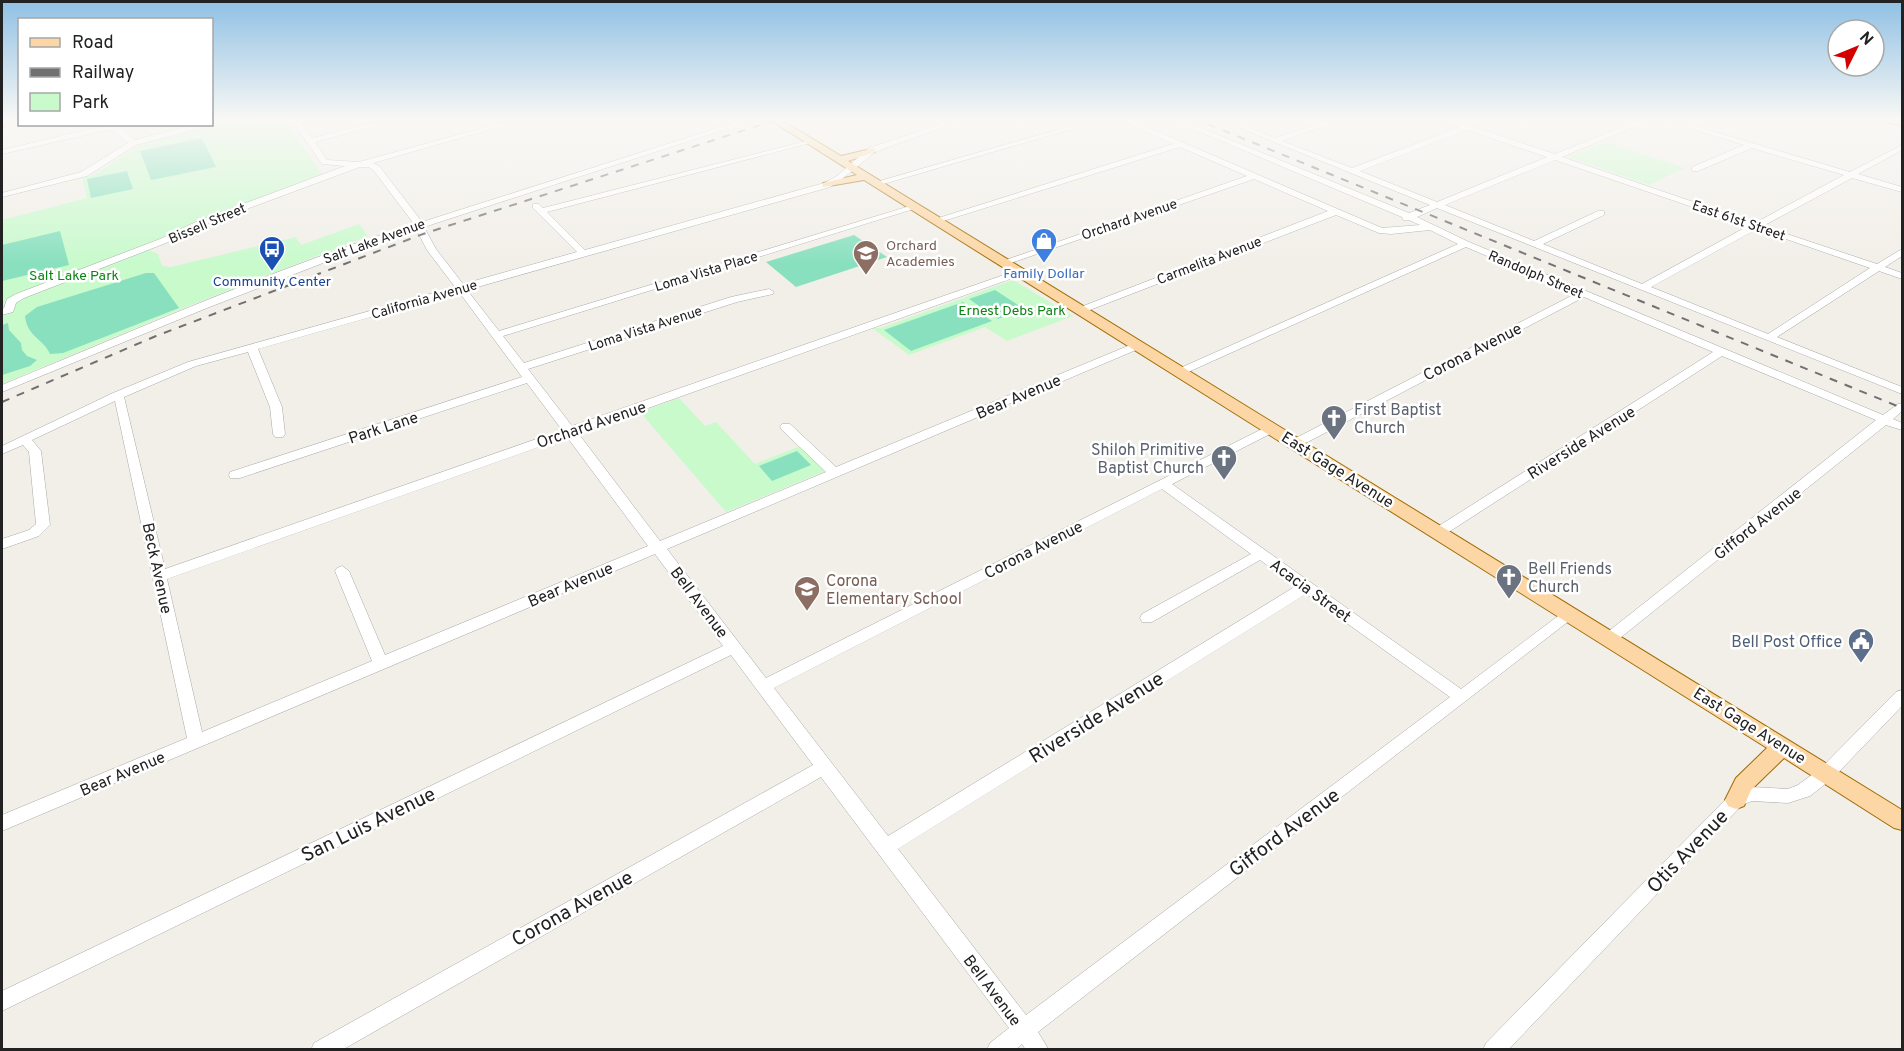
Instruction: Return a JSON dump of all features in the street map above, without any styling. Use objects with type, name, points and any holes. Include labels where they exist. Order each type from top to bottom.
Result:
[{"type":"main road","name":"East Gage Avenue","points":[[852,167],[910,209],[937,220],[1902,820]]},
{"type":"main road","points":[[827,185],[867,176]]},
{"type":"main road","points":[[1736,800],[1743,784],[1783,746]]},
{"type":"street","points":[[2,195],[84,174],[95,167]]},
{"type":"street","points":[[325,167],[330,173]]},
{"type":"street","name":"Bissell Street","points":[[2,312],[9,310],[11,301],[20,296],[163,241],[203,222],[349,167]]},
{"type":"street","name":"Bell Avenue","points":[[374,167],[419,225],[425,240],[461,288],[1039,1050]]},
{"type":"street","name":"Salt Lake Avenue","points":[[2,389],[211,302],[419,225],[602,167]]},
{"type":"street","points":[[584,254],[538,208],[704,167]]},
{"type":"street","name":"California Avenue","points":[[2,450],[117,395],[180,368],[827,185],[844,176],[852,167]]},
{"type":"street","points":[[877,183],[933,167]]},
{"type":"street","points":[[937,220],[1106,167]]},
{"type":"street","points":[[1233,167],[1379,230],[1392,233],[1415,227],[1432,228]]},
{"type":"street","name":"Randolph Street","points":[[1289,167],[1410,217],[1466,244],[1902,426]]},
{"type":"street","name":"Randolph Street","points":[[1343,167],[1902,391]]},
{"type":"street","points":[[1353,171],[1363,167]]},
{"type":"street","points":[[1379,230],[1530,167]]},
{"type":"street","name":"East 61st Street","points":[[1584,167],[1902,276]]},
{"type":"street","points":[[1695,169],[1700,167]]},
{"type":"street","points":[[1825,167],[1902,190]]},
{"type":"street","points":[[1643,287],[1866,167]]},
{"type":"street","name":"Orchard Avenue","points":[[1005,262],[1254,176]]},
{"type":"street","name":"Loma Vista Place","points":[[497,335],[910,209]]},
{"type":"street","name":"Carmelita Avenue","points":[[1082,310],[1336,211]]},
{"type":"street","points":[[1535,244],[1601,213]]},
{"type":"street","points":[[1182,372],[1466,244]]},
{"type":"street","points":[[1769,338],[1902,252]]},
{"type":"street","name":"Orchard Avenue","points":[[160,576],[1021,272]]},
{"type":"street","name":"Loma Vista Avenue","points":[[522,367],[735,299],[769,292]]},
{"type":"street","name":"Corona Avenue","points":[[1296,443],[1584,293]]},
{"type":"street","name":"Bear Avenue","points":[[2,823],[1139,345]]},
{"type":"street","points":[[252,347],[276,407],[279,434]]},
{"type":"street","name":"Riverside Avenue","points":[[1439,532],[1722,351]]},
{"type":"street","name":"Park Lane","points":[[235,475],[530,378]]},
{"type":"street","name":"Beck Avenue","points":[[117,395],[121,400],[196,742]]},
{"type":"street","name":"Gifford Avenue","points":[[1610,638],[1902,406]]},
{"type":"street","points":[[786,427],[835,473]]},
{"type":"street","name":"Corona Avenue","points":[[763,686],[1272,428]]},
{"type":"street","points":[[2,544],[34,533],[43,525],[35,451],[24,439]]},
{"type":"street","name":"Acacia Street","points":[[1162,483],[1461,697]]},
{"type":"street","points":[[1147,618],[1261,554]]},
{"type":"street","points":[[342,571],[381,664]]},
{"type":"street","name":"Riverside Avenue","points":[[885,847],[1306,587]]},
{"type":"street","name":"Gifford Avenue","points":[[997,1050],[1571,614]]},
{"type":"street","name":"San Luis Avenue","points":[[2,1001],[734,647]]},
{"type":"street","name":"Otis Avenue","points":[[1493,1050],[1736,800],[1751,794],[1788,796],[1804,791],[1827,773],[1902,696]]},
{"type":"street","name":"Corona Avenue","points":[[321,1050],[824,766]]},
{"type":"green space","name":"Salt Lake Park","points":[[107,167],[317,167],[322,174],[198,221],[143,247],[158,254],[162,266],[171,267],[296,237],[301,245],[359,224],[368,236],[186,307],[2,384],[2,220],[87,198],[82,178]]},
{"type":"green space","points":[[146,167],[216,167],[151,180]]},
{"type":"green space","points":[[1597,167],[1685,168],[1649,185]]},
{"type":"green space","points":[[127,171],[133,189],[91,198],[87,179]]},
{"type":"green space","points":[[60,231],[69,265],[2,281],[2,245]]},
{"type":"green space","points":[[854,235],[887,257],[796,287],[766,262]]},
{"type":"green space","points":[[146,273],[154,273],[179,308],[63,353],[50,354],[26,323],[25,316],[37,307]]},
{"type":"green space","name":"Ernest Debs Park","points":[[1013,280],[1073,316],[1007,341],[985,327],[909,355],[872,328],[881,328]]},
{"type":"green space","points":[[995,290],[1024,309],[998,319],[969,299]]},
{"type":"green space","points":[[963,302],[992,321],[911,351],[884,330]]},
{"type":"green space","points":[[8,323],[9,330],[21,343],[22,350],[27,356],[37,360],[30,366],[2,375],[2,325]]},
{"type":"green space","points":[[679,398],[705,426],[716,422],[755,464],[803,445],[828,470],[726,512],[640,412]]},
{"type":"green space","points":[[797,451],[811,465],[772,481],[759,466]]},
{"type":"railway","points":[[2,402],[156,336],[423,234],[630,167]]},
{"type":"railway","points":[[1313,167],[1902,408]]},
{"type":"place","name":"Family Dollar","points":[[1044,264]]},
{"type":"place","name":"Community Center","points":[[272,272]]},
{"type":"place","name":"Orchard Academies","points":[[866,276]]},
{"type":"place","name":"First Baptist Church","points":[[1334,441]]},
{"type":"place","name":"Shiloh Primitive Baptist Church","points":[[1224,481]]},
{"type":"place","name":"Bell Friends Church","points":[[1509,600]]},
{"type":"place","name":"Corona Elementary School","points":[[807,612]]},
{"type":"place","name":"Bell Post Office","points":[[1861,664]]}]
